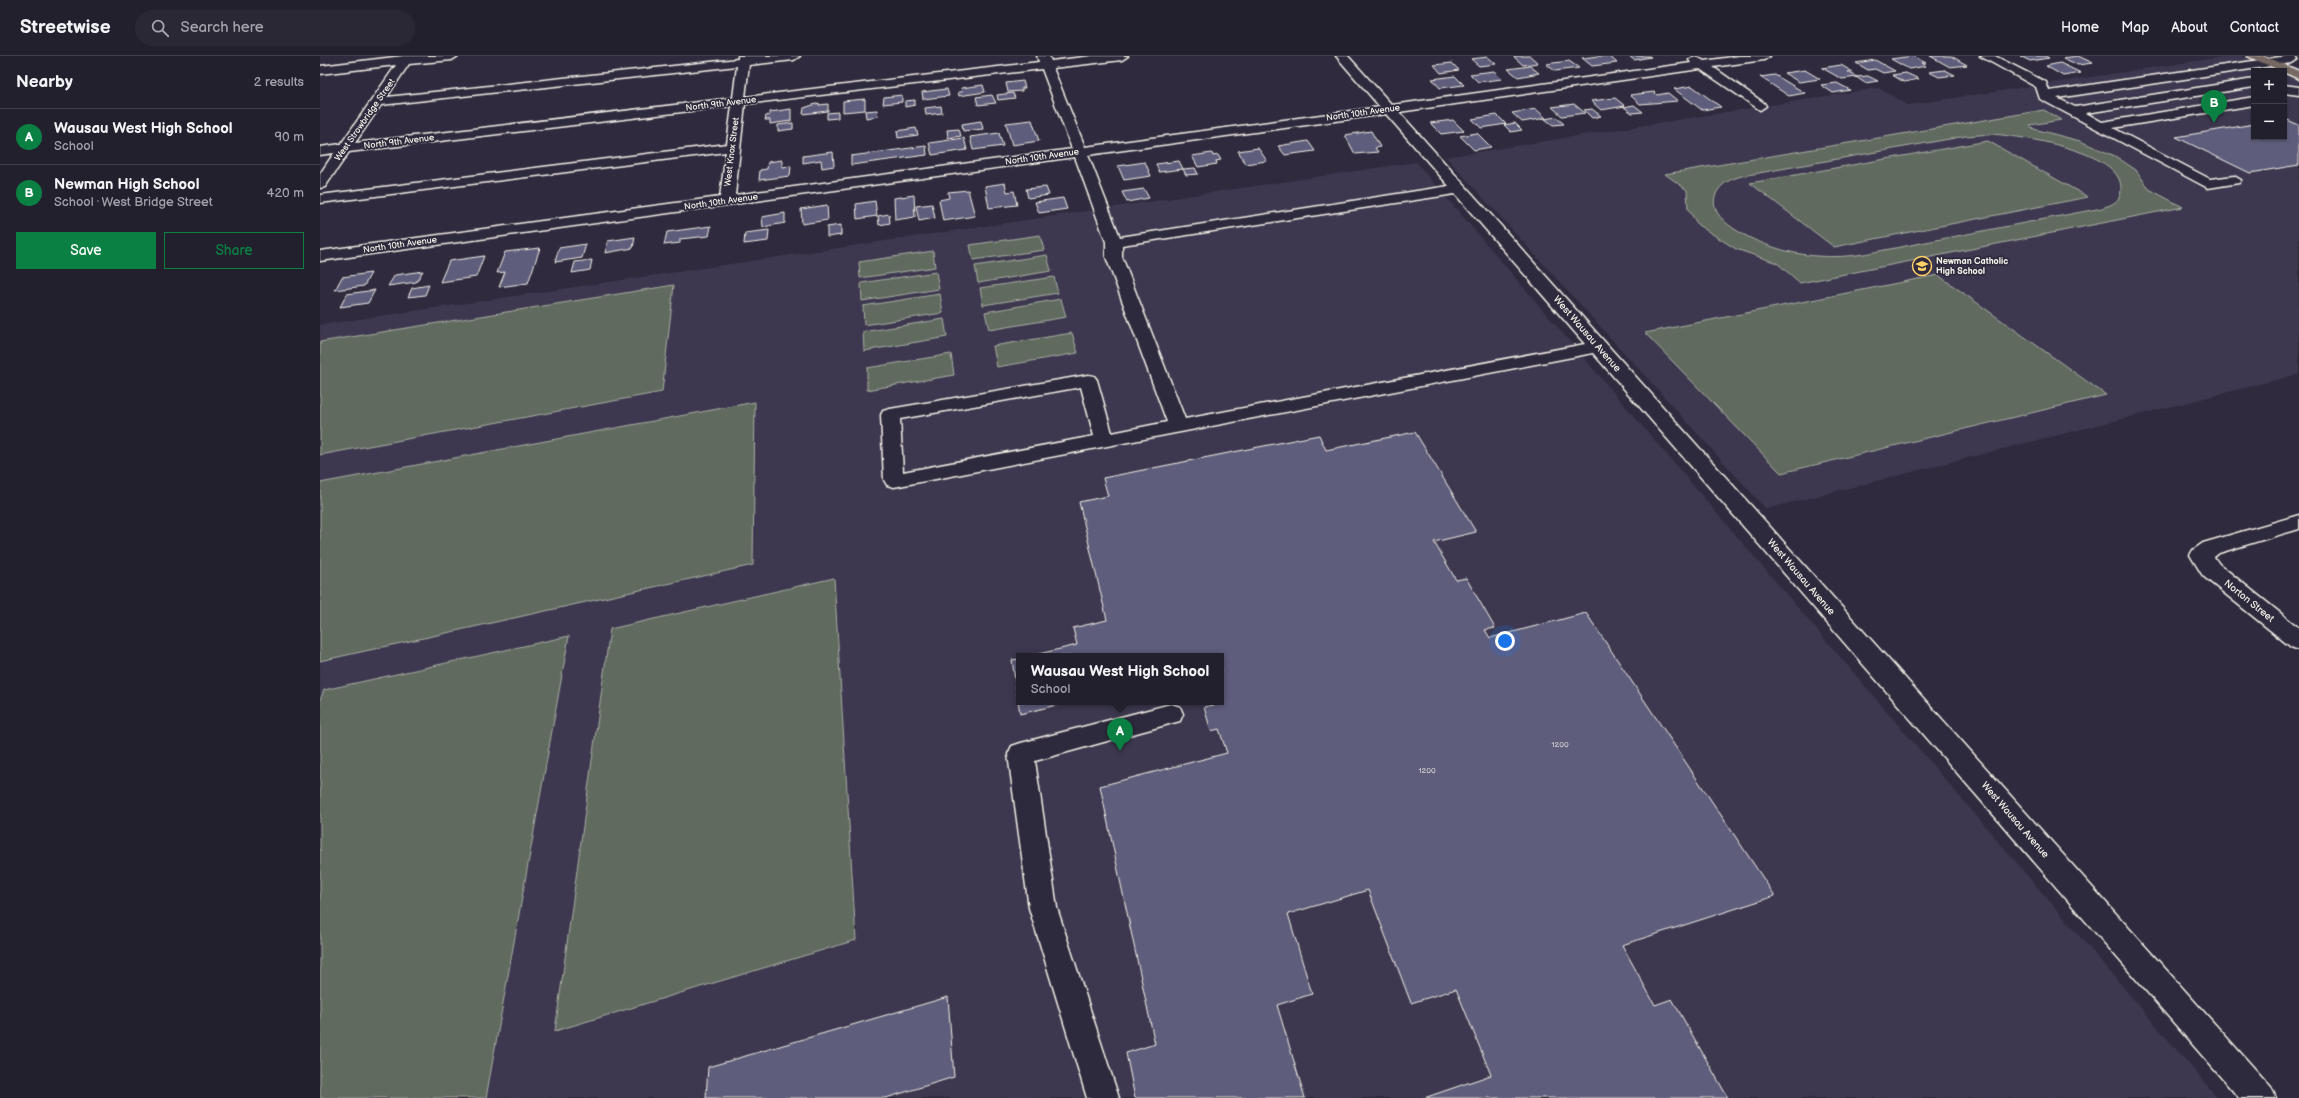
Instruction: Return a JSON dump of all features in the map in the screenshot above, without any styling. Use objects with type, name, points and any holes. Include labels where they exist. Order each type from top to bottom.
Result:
[{"type":"main road","points":[[2253,56],[2299,75]]},
{"type":"street","points":[[320,70],[408,59],[452,56]]},
{"type":"street","points":[[378,102],[744,59],[794,56]]},
{"type":"street","name":"North 9th Avenue","points":[[320,151],[738,102],[1045,60],[1122,56]]},
{"type":"street","name":"West Wausau Avenue","points":[[1342,56],[2260,1098]]},
{"type":"street","points":[[1689,56],[1760,106]]},
{"type":"street","name":"North 10th Avenue","points":[[320,256],[1389,110],[1764,56]]},
{"type":"street","points":[[1986,56],[2101,126],[2208,184],[2234,180]]},
{"type":"street","name":"West Strowbridge Street","points":[[320,184],[408,59]]},
{"type":"street","name":"West Knox Street","points":[[727,201],[744,59]]},
{"type":"street","points":[[2043,90],[2227,70],[2291,59]]},
{"type":"street","points":[[1045,60],[1114,242],[1114,257],[1178,426]]},
{"type":"street","points":[[2227,70],[2251,76]]},
{"type":"street","points":[[2075,111],[2251,83]]},
{"type":"street","points":[[2101,126],[2251,101]]},
{"type":"street","points":[[320,199],[733,147]]},
{"type":"street","points":[[1114,242],[1459,189]]},
{"type":"street","points":[[1105,440],[1088,380],[890,416],[894,480],[1598,347]]},
{"type":"street","name":"Norton Street","points":[[2299,522],[2211,548],[2202,553],[2201,558],[2216,575],[2299,641]]},
{"type":"street","points":[[1103,1098],[1043,908],[1022,754],[1171,714]]},
{"type":"shaded area","name":"Newman Catholic High School","points":[[2229,56],[2242,56],[2271,68],[2251,68],[2251,140],[2287,140],[2287,75],[2299,80],[2299,374],[1766,509],[1446,157],[1878,88],[1908,105]]},
{"type":"shaded area","points":[[1416,162],[2218,1098],[320,1098],[320,325]]},
{"type":"green space","points":[[2044,110],[2061,120],[2030,125],[2034,129],[2080,141],[2115,156],[2136,170],[2149,189],[2183,207],[1800,283],[1777,263],[1736,249],[1698,225],[1688,209],[1687,190],[1665,174]],"holes":[[[1991,134],[2044,142],[2066,148],[2087,155],[2105,164],[2117,175],[2121,188],[2120,196],[2116,202],[2102,208],[1864,254],[1829,257],[1795,253],[1754,240],[1724,221],[1717,212],[1714,203],[1718,190],[1724,184],[1730,180],[1742,176],[1966,136]]]},
{"type":"green space","points":[[1988,141],[2088,197],[1834,247],[1750,183]]},
{"type":"green space","points":[[1040,235],[1044,250],[973,260],[970,245]]},
{"type":"green space","points":[[933,251],[935,267],[860,278],[859,262]]},
{"type":"green space","points":[[1047,255],[1051,271],[978,283],[975,266]]},
{"type":"green space","points":[[936,272],[939,289],[862,301],[861,283]]},
{"type":"green space","points":[[1938,275],[2106,395],[1781,473],[1645,333]]},
{"type":"green space","points":[[1054,277],[1058,293],[983,305],[980,288]]},
{"type":"green space","points":[[674,285],[662,392],[320,455],[320,342]]},
{"type":"green space","points":[[940,294],[943,313],[864,325],[863,306]]},
{"type":"green space","points":[[1061,299],[1066,317],[989,330],[985,312]]},
{"type":"green space","points":[[944,319],[947,337],[864,351],[863,332]]},
{"type":"green space","points":[[1072,333],[1078,353],[997,367],[993,346]]},
{"type":"green space","points":[[951,354],[954,375],[867,390],[867,368]]},
{"type":"green space","points":[[755,402],[753,565],[320,661],[320,483]]},
{"type":"green space","points":[[834,578],[856,940],[555,1031],[610,629]]},
{"type":"green space","points":[[569,636],[486,1098],[320,1098],[320,700],[324,690]]},
{"type":"building","points":[[1513,56],[1530,56],[1538,63],[1523,65]]},
{"type":"building","points":[[1609,56],[1617,63],[1592,66],[1582,58]]},
{"type":"building","points":[[1629,56],[1649,56],[1651,57],[1634,60]]},
{"type":"building","points":[[1913,56],[1926,63],[1921,63],[1926,66],[1909,69],[1891,59]]},
{"type":"building","points":[[1930,56],[1951,56],[1967,65],[1950,67]]},
{"type":"building","points":[[2020,56],[2045,56],[2049,58],[2030,61]]},
{"type":"building","points":[[2078,56],[2093,63],[2078,65],[2063,58]]},
{"type":"building","points":[[1488,57],[1496,64],[1479,66],[1471,59]]},
{"type":"building","points":[[1875,60],[1895,71],[1883,73],[1875,69],[1868,70],[1856,63]]},
{"type":"building","points":[[1569,61],[1579,68],[1555,71],[1546,64]]},
{"type":"building","points":[[1452,63],[1459,70],[1441,73],[1434,65]]},
{"type":"building","points":[[2060,63],[2081,73],[2063,76],[2046,66]]},
{"type":"building","points":[[1841,65],[1853,72],[1848,72],[1857,77],[1842,79],[1822,68]]},
{"type":"building","points":[[1530,66],[1539,73],[1518,77],[1508,69]]},
{"type":"building","points":[[1805,70],[1820,79],[1799,82],[1784,73]]},
{"type":"building","points":[[1945,70],[1955,75],[1939,77],[1929,72]]},
{"type":"building","points":[[1494,71],[1502,79],[1478,82],[1470,74]]},
{"type":"building","points":[[1906,73],[1919,79],[1904,82],[1892,75]]},
{"type":"building","points":[[1775,75],[1805,93],[1789,96],[1760,77]]},
{"type":"building","points":[[1455,76],[1464,85],[1440,88],[1432,79]]},
{"type":"building","points":[[1868,76],[1878,81],[1865,83],[1856,77]]},
{"type":"building","points":[[1023,81],[1025,88],[1022,88],[1022,91],[1008,92],[1006,83]]},
{"type":"building","points":[[1837,83],[1850,90],[1833,93],[1821,85]]},
{"type":"building","points":[[983,85],[985,92],[959,96],[958,92],[962,92],[961,88]]},
{"type":"building","points":[[1692,86],[1721,107],[1702,110],[1674,89]]},
{"type":"building","points":[[947,89],[949,96],[923,99],[922,92]]},
{"type":"building","points":[[1654,92],[1657,95],[1668,93],[1678,101],[1640,104],[1630,95]]},
{"type":"building","points":[[1013,93],[1015,98],[998,100],[997,95]]},
{"type":"building","points":[[902,95],[902,102],[883,104],[884,97]]},
{"type":"building","points":[[992,95],[996,103],[978,105],[976,97]]},
{"type":"building","points":[[1615,98],[1625,106],[1601,110],[1591,101]]},
{"type":"building","points":[[865,99],[865,110],[843,112],[843,101]]},
{"type":"building","points":[[915,100],[915,105],[905,107],[905,101]]},
{"type":"building","points":[[819,103],[819,105],[828,104],[828,111],[803,114],[804,108]]},
{"type":"building","points":[[1574,104],[1585,113],[1562,116],[1552,107]]},
{"type":"building","points":[[1634,105],[1643,112],[1632,113],[1624,107]]},
{"type":"building","points":[[941,106],[942,113],[926,115],[925,108]]},
{"type":"building","points":[[791,109],[791,121],[770,124],[770,120],[765,120],[766,116],[770,115],[770,112]]},
{"type":"building","points":[[1536,109],[1546,118],[1522,122],[1512,113]]},
{"type":"building","points":[[1592,109],[1601,116],[1592,118],[1584,110]]},
{"type":"building","points":[[877,110],[878,116],[866,118],[865,111]]},
{"type":"building","points":[[838,112],[838,118],[827,119],[827,113]]},
{"type":"building","points":[[1497,115],[1506,124],[1481,128],[1472,119]]},
{"type":"building","points":[[1556,117],[1564,124],[1553,125],[1545,119]]},
{"type":"building","points":[[1032,120],[1039,141],[1012,145],[1006,123]]},
{"type":"building","points":[[1453,120],[1464,131],[1441,134],[1430,123]]},
{"type":"building","points":[[2287,120],[2299,125],[2299,165],[2250,173],[2176,137],[2251,124],[2251,140],[2287,140]]},
{"type":"building","points":[[981,121],[983,129],[963,131],[962,124]]},
{"type":"building","points":[[793,123],[793,129],[778,131],[778,125]]},
{"type":"building","points":[[1515,123],[1522,130],[1511,132],[1504,125]]},
{"type":"building","points":[[916,128],[918,135],[898,138],[897,131]]},
{"type":"building","points":[[959,129],[961,136],[948,138],[947,130]]},
{"type":"building","points":[[1371,131],[1380,147],[1375,148],[1378,152],[1355,154],[1345,135]]},
{"type":"building","points":[[999,133],[1003,146],[973,150],[970,137]]},
{"type":"building","points":[[1477,133],[1491,147],[1474,150],[1460,136]]},
{"type":"building","points":[[964,138],[967,150],[932,155],[929,143]]},
{"type":"building","points":[[1308,141],[1315,151],[1285,155],[1278,146]]},
{"type":"building","points":[[926,146],[927,155],[851,165],[851,156]]},
{"type":"building","points":[[1258,148],[1267,161],[1246,164],[1238,151]]},
{"type":"building","points":[[833,152],[834,166],[822,168],[821,160],[803,163],[803,156]]},
{"type":"building","points":[[1212,153],[1213,156],[1218,155],[1221,160],[1216,161],[1217,164],[1198,167],[1192,156]]},
{"type":"building","points":[[782,160],[782,167],[791,166],[790,176],[759,180],[760,170],[767,169],[768,162]]},
{"type":"building","points":[[1179,161],[1183,169],[1159,172],[1156,164]]},
{"type":"building","points":[[1145,162],[1151,176],[1124,180],[1118,166]]},
{"type":"building","points":[[1195,168],[1198,174],[1186,175],[1183,169]]},
{"type":"building","points":[[1005,183],[1007,192],[1014,191],[1017,205],[989,208],[985,186]]},
{"type":"building","points":[[1046,187],[1049,195],[1028,198],[1026,189]]},
{"type":"building","points":[[1144,189],[1149,198],[1127,202],[1122,192]]},
{"type":"building","points":[[968,190],[975,216],[943,221],[939,200],[949,198],[948,192]]},
{"type":"building","points":[[914,195],[915,217],[895,220],[894,198]]},
{"type":"building","points":[[1063,198],[1067,209],[1039,213],[1035,202]]},
{"type":"building","points":[[875,201],[877,216],[857,219],[856,204]]},
{"type":"building","points":[[932,204],[935,218],[919,221],[916,206]]},
{"type":"building","points":[[827,205],[828,220],[802,224],[801,209]]},
{"type":"building","points":[[785,213],[785,223],[763,227],[762,217]]},
{"type":"building","points":[[889,214],[890,223],[879,225],[878,216]]},
{"type":"building","points":[[841,225],[841,235],[827,237],[827,227]]},
{"type":"building","points":[[711,226],[709,236],[680,239],[680,243],[664,245],[667,232]]},
{"type":"building","points":[[769,230],[768,241],[744,244],[745,233]]},
{"type":"building","points":[[635,237],[633,248],[605,253],[608,241]]},
{"type":"building","points":[[586,244],[582,258],[555,262],[559,248]]},
{"type":"building","points":[[540,248],[528,283],[499,287],[505,272],[497,273],[505,252]]},
{"type":"building","points":[[484,256],[476,277],[440,282],[449,261]]},
{"type":"building","points":[[592,260],[590,270],[572,273],[575,262]]},
{"type":"building","points":[[423,271],[416,282],[388,286],[395,275]]},
{"type":"building","points":[[371,273],[364,286],[335,290],[342,277]]},
{"type":"building","points":[[429,285],[425,295],[408,297],[412,288]]},
{"type":"building","points":[[375,290],[368,303],[340,307],[347,294]]},
{"type":"building","points":[[1415,432],[1476,532],[1434,542],[1456,580],[1466,578],[1495,628],[1485,630],[1490,638],[1586,613],[1775,896],[1622,945],[1655,1005],[1672,999],[1728,1098],[1424,1098],[1491,1075],[1456,989],[1411,1003],[1368,890],[1288,914],[1312,994],[1277,1005],[1305,1098],[1135,1098],[1126,1053],[1155,1044],[1100,786],[1227,753],[1219,729],[1211,731],[1204,707],[1224,705],[1224,653],[1043,653],[1077,645],[1073,628],[1107,620],[1079,502],[1108,496],[1103,478],[1319,435],[1326,450]]},
{"type":"building","points":[[1016,659],[1016,687],[1012,660]]},
{"type":"building","points":[[1019,705],[1057,705],[1020,714]]},
{"type":"building","points":[[948,997],[954,1077],[886,1098],[706,1098],[708,1067]]},
{"type":"place","name":"Newman High School","points":[[2214,123]]},
{"type":"place","name":"Newman Catholic High School","points":[[1922,266]]},
{"type":"place","name":"Wausau West High School","points":[[1120,751]]}]
